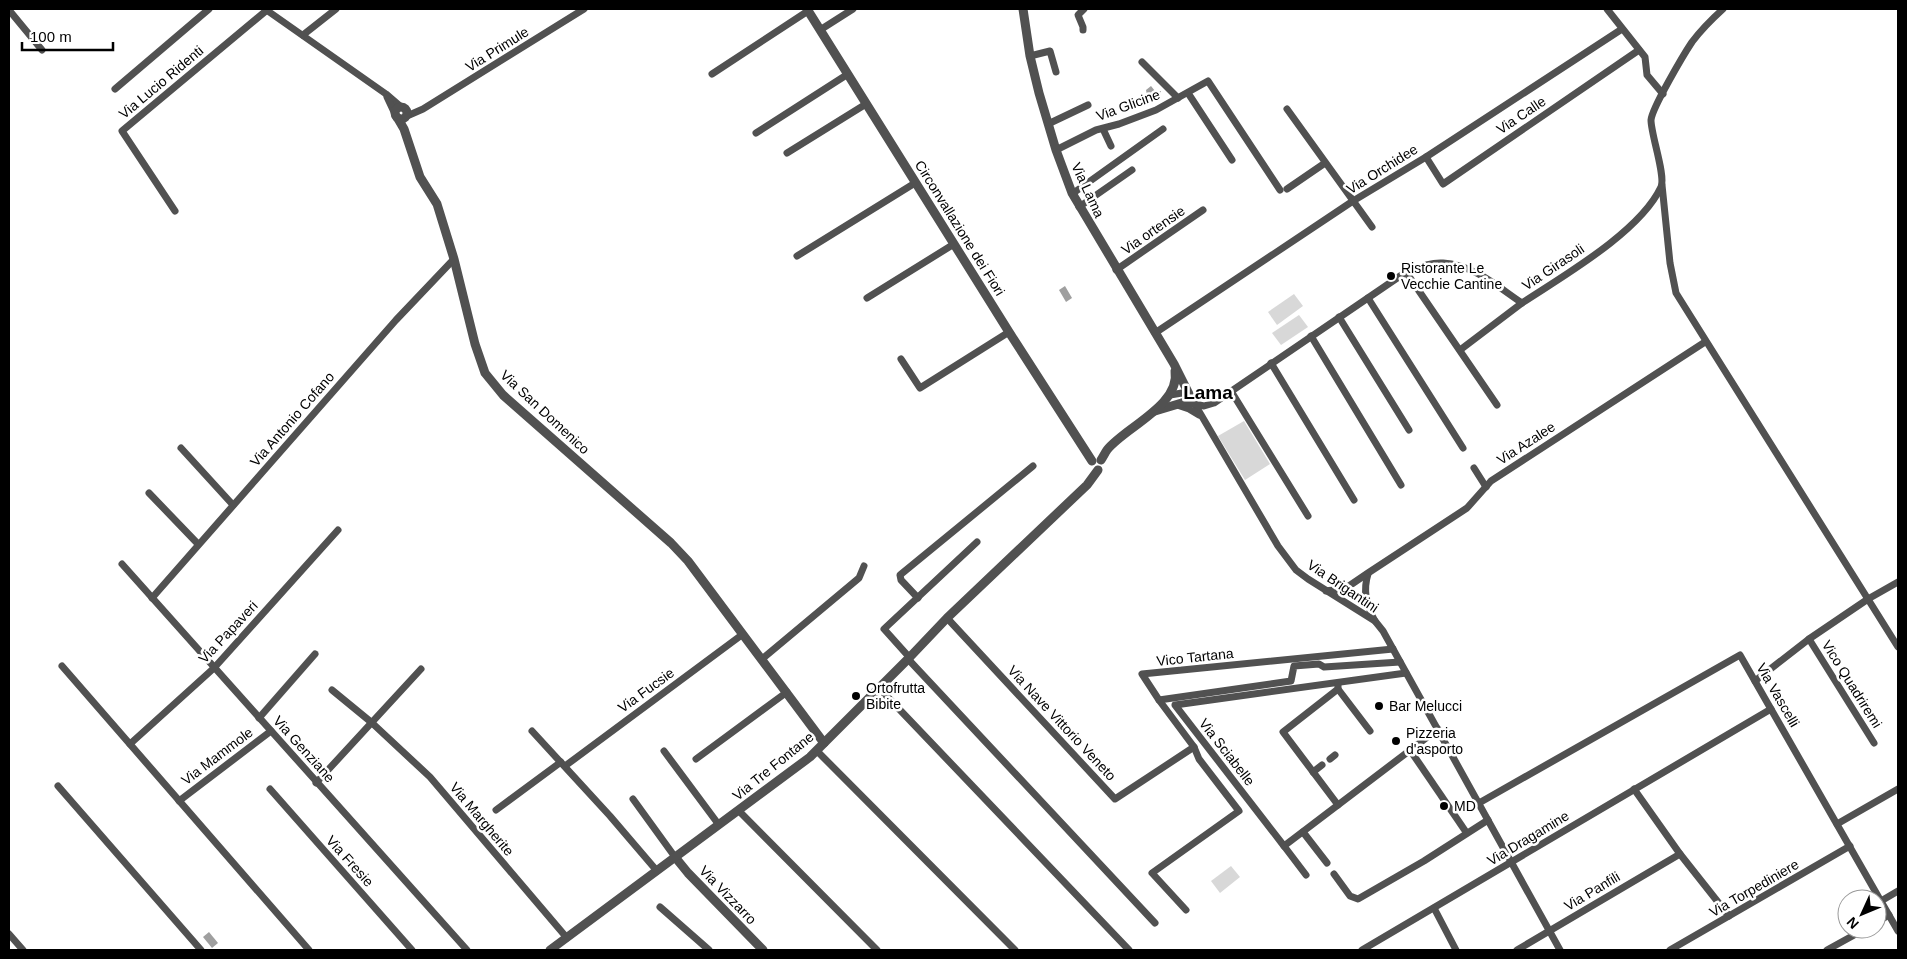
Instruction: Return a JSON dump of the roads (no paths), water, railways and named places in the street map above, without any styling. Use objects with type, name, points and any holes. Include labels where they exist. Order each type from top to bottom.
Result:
[{"type":"street","points":[[115,89],[209,9]]},
{"type":"street","points":[[266,9],[386,94],[402,114]]},
{"type":"street","name":"Via Lucio Ridenti","points":[[175,211],[122,131],[266,9]]},
{"type":"street","points":[[303,35],[336,9]]},
{"type":"street","name":"Via Primule","points":[[402,114],[423,109],[584,9]]},
{"type":"street","points":[[820,30],[853,9]]},
{"type":"street","name":"Via Lama","points":[[1023,9],[1030,56],[1048,124],[1072,194],[1174,364],[1190,400]]},
{"type":"street","points":[[1083,30],[1078,15],[1084,9]]},
{"type":"street","points":[[1607,9],[1645,57],[1647,75],[1663,94]]},
{"type":"street","points":[[1723,9],[1691,43],[1651,119],[1662,185],[1670,263],[1676,293],[1898,647]]},
{"type":"street","points":[[9,10],[42,50]]},
{"type":"street","points":[[712,74],[807,10]]},
{"type":"street","name":"Circonvallazione dei Fiori","points":[[807,10],[1008,332],[1097,461],[1092,467],[1098,470]]},
{"type":"street","name":"Via Orchidee","points":[[1155,333],[1353,202],[1622,29]]},
{"type":"street","name":"Via Calle","points":[[1426,156],[1443,184],[1639,50]]},
{"type":"street","points":[[1030,56],[1050,51],[1056,72]]},
{"type":"street","points":[[1142,62],[1178,98]]},
{"type":"street","points":[[756,133],[848,74]]},
{"type":"street","name":"Via Glicine","points":[[1056,150],[1096,130],[1156,110],[1208,81],[1283,189],[1325,163]]},
{"type":"street","points":[[1188,93],[1232,160]]},
{"type":"street","points":[[787,154],[866,104]]},
{"type":"street","points":[[1048,124],[1088,105]]},
{"type":"street","points":[[1287,109],[1372,227]]},
{"type":"street","name":"Via San Domenico","points":[[402,114],[404,129],[420,177],[437,204],[454,259],[475,344],[485,373],[503,395],[671,543],[688,561],[824,743]]},
{"type":"street","points":[[1103,129],[1112,146]]},
{"type":"street","points":[[1072,194],[1163,129]]},
{"type":"street","points":[[1079,207],[1132,170]]},
{"type":"street","points":[[797,256],[915,182]]},
{"type":"street","name":"Via Girasoli","points":[[1170,395],[1182,393],[1190,400],[1204,406],[1214,403],[1406,272],[1423,266],[1443,262],[1482,275],[1522,304],[1580,265],[1624,232],[1652,203],[1662,185]]},
{"type":"street","name":"Via ortensie","points":[[1116,270],[1203,210]]},
{"type":"street","points":[[867,298],[954,244]]},
{"type":"street","name":"Via Antonio Cofano","points":[[152,598],[396,320],[454,259]]},
{"type":"street","points":[[1406,272],[1498,404]]},
{"type":"street","points":[[1368,298],[1463,448]]},
{"type":"street","points":[[1460,350],[1522,304]]},
{"type":"street","points":[[1339,317],[1409,430]]},
{"type":"street","points":[[902,359],[920,388],[1008,332]]},
{"type":"street","points":[[1311,336],[1401,485]]},
{"type":"street","name":"Via Azalee","points":[[1326,590],[1346,588],[1368,574],[1467,508],[1491,481],[1705,342]]},
{"type":"street","points":[[1271,363],[1354,500]]},
{"type":"street","points":[[1097,461],[1107,449],[1155,411],[1170,395],[1176,383],[1174,364]]},
{"type":"street","points":[[1231,391],[1308,516]]},
{"type":"street","points":[[1155,411],[1190,400]]},
{"type":"street","name":"Via Brigantini","points":[[1190,400],[1202,417],[1278,546],[1296,570],[1375,621],[1438,729],[1560,950]]},
{"type":"street","points":[[1175,404],[1189,409],[1202,417]]},
{"type":"street","points":[[181,448],[233,505]]},
{"type":"street","points":[[918,598],[901,580],[900,575],[1033,466]]},
{"type":"street","points":[[1474,468],[1486,486]]},
{"type":"street","name":"Via Tre Fontane","points":[[550,950],[739,811],[817,750],[909,659],[947,618],[1087,485],[1098,470]]},
{"type":"street","points":[[149,493],[198,544]]},
{"type":"street","name":"Via Papaveri","points":[[130,744],[214,668],[338,530]]},
{"type":"street","points":[[977,542],[884,629],[909,659],[1155,924]]},
{"type":"street","name":"Via Genziane","points":[[122,564],[467,950]]},
{"type":"street","points":[[762,659],[859,578],[864,566]]},
{"type":"street","points":[[1355,608],[1363,601],[1368,574]]},
{"type":"street","points":[[1755,681],[1809,639],[1868,599],[1898,582]]},
{"type":"street","points":[[1341,600],[1346,588]]},
{"type":"street","points":[[1365,593],[1375,621]]},
{"type":"street","name":"Via Nave Vittorio Veneto","points":[[947,618],[1115,799],[1194,747]]},
{"type":"street","name":"Via Fucsie","points":[[496,810],[743,634]]},
{"type":"street","name":"Vico Quadriremi","points":[[1809,639],[1874,743]]},
{"type":"street","name":"Vico Tartana","points":[[1186,910],[1152,873],[1238,811],[1199,760],[1194,747],[1142,674],[1393,650]]},
{"type":"street","points":[[258,718],[315,654]]},
{"type":"street","name":"Via Vascelli","points":[[1478,803],[1740,655],[1874,889]]},
{"type":"street","points":[[1159,700],[1291,681],[1294,666],[1319,664],[1324,667],[1400,662]]},
{"type":"street","points":[[62,666],[309,950]]},
{"type":"street","points":[[316,783],[421,669]]},
{"type":"street","name":"Via Sciabelle","points":[[1284,846],[1175,705],[1338,686],[1406,673]]},
{"type":"street","points":[[1338,806],[1283,732],[1338,686],[1370,731]]},
{"type":"street","points":[[880,688],[1129,950]]},
{"type":"street","name":"Via Margherite","points":[[332,690],[372,722],[430,777],[567,938]]},
{"type":"street","points":[[696,759],[786,692]]},
{"type":"street","name":"Via Dragamine","points":[[1362,950],[1771,709]]},
{"type":"street","points":[[1306,876],[1284,846],[1438,729]]},
{"type":"street","name":"Via Mammole","points":[[179,801],[271,731]]},
{"type":"street","points":[[532,731],[657,871]]},
{"type":"street","points":[[817,750],[1015,950]]},
{"type":"street","points":[[1410,750],[1466,832]]},
{"type":"street","points":[[664,751],[719,825]]},
{"type":"street","points":[[1313,772],[1322,765]]},
{"type":"street","points":[[58,786],[201,950]]},
{"type":"street","name":"Via Fresie","points":[[270,789],[412,950]]},
{"type":"street","points":[[1634,789],[1680,854],[1729,916]]},
{"type":"street","points":[[1837,824],[1898,789]]},
{"type":"street","points":[[633,800],[675,857]]},
{"type":"street","points":[[739,811],[877,950]]},
{"type":"street","points":[[1334,874],[1350,896],[1358,898],[1424,861],[1466,832],[1488,820]]},
{"type":"street","points":[[1303,832],[1327,863]]},
{"type":"street","name":"Via Torpediniere","points":[[1670,950],[1850,846]]},
{"type":"street","name":"Via Panfili","points":[[1517,950],[1680,854]]},
{"type":"street","name":"Via Vizzarro","points":[[675,857],[761,950]]},
{"type":"street","points":[[1887,897],[1898,891]]},
{"type":"street","points":[[660,907],[709,950]]},
{"type":"street","points":[[1434,908],[1456,950]]},
{"type":"street","name":"Via Vascelli","points":[[1887,912],[1898,932]]},
{"type":"street","points":[[9,934],[23,950]]},
{"type":"street","points":[[1826,950],[1846,939]]},
{"type":"place","name":"Ristorante Le Vecchie Cantine","points":[[1391,276]]},
{"type":"place","name":"Ortofrutta Bibite","points":[[856,696]]},
{"type":"place","name":"Bar Melucci","points":[[1379,706]]},
{"type":"place","name":"Pizzeria d'asporto","points":[[1396,741]]},
{"type":"place","name":"MD","points":[[1444,806]]},
{"type":"district","name":"Lama","points":[[1208,392]]}]
